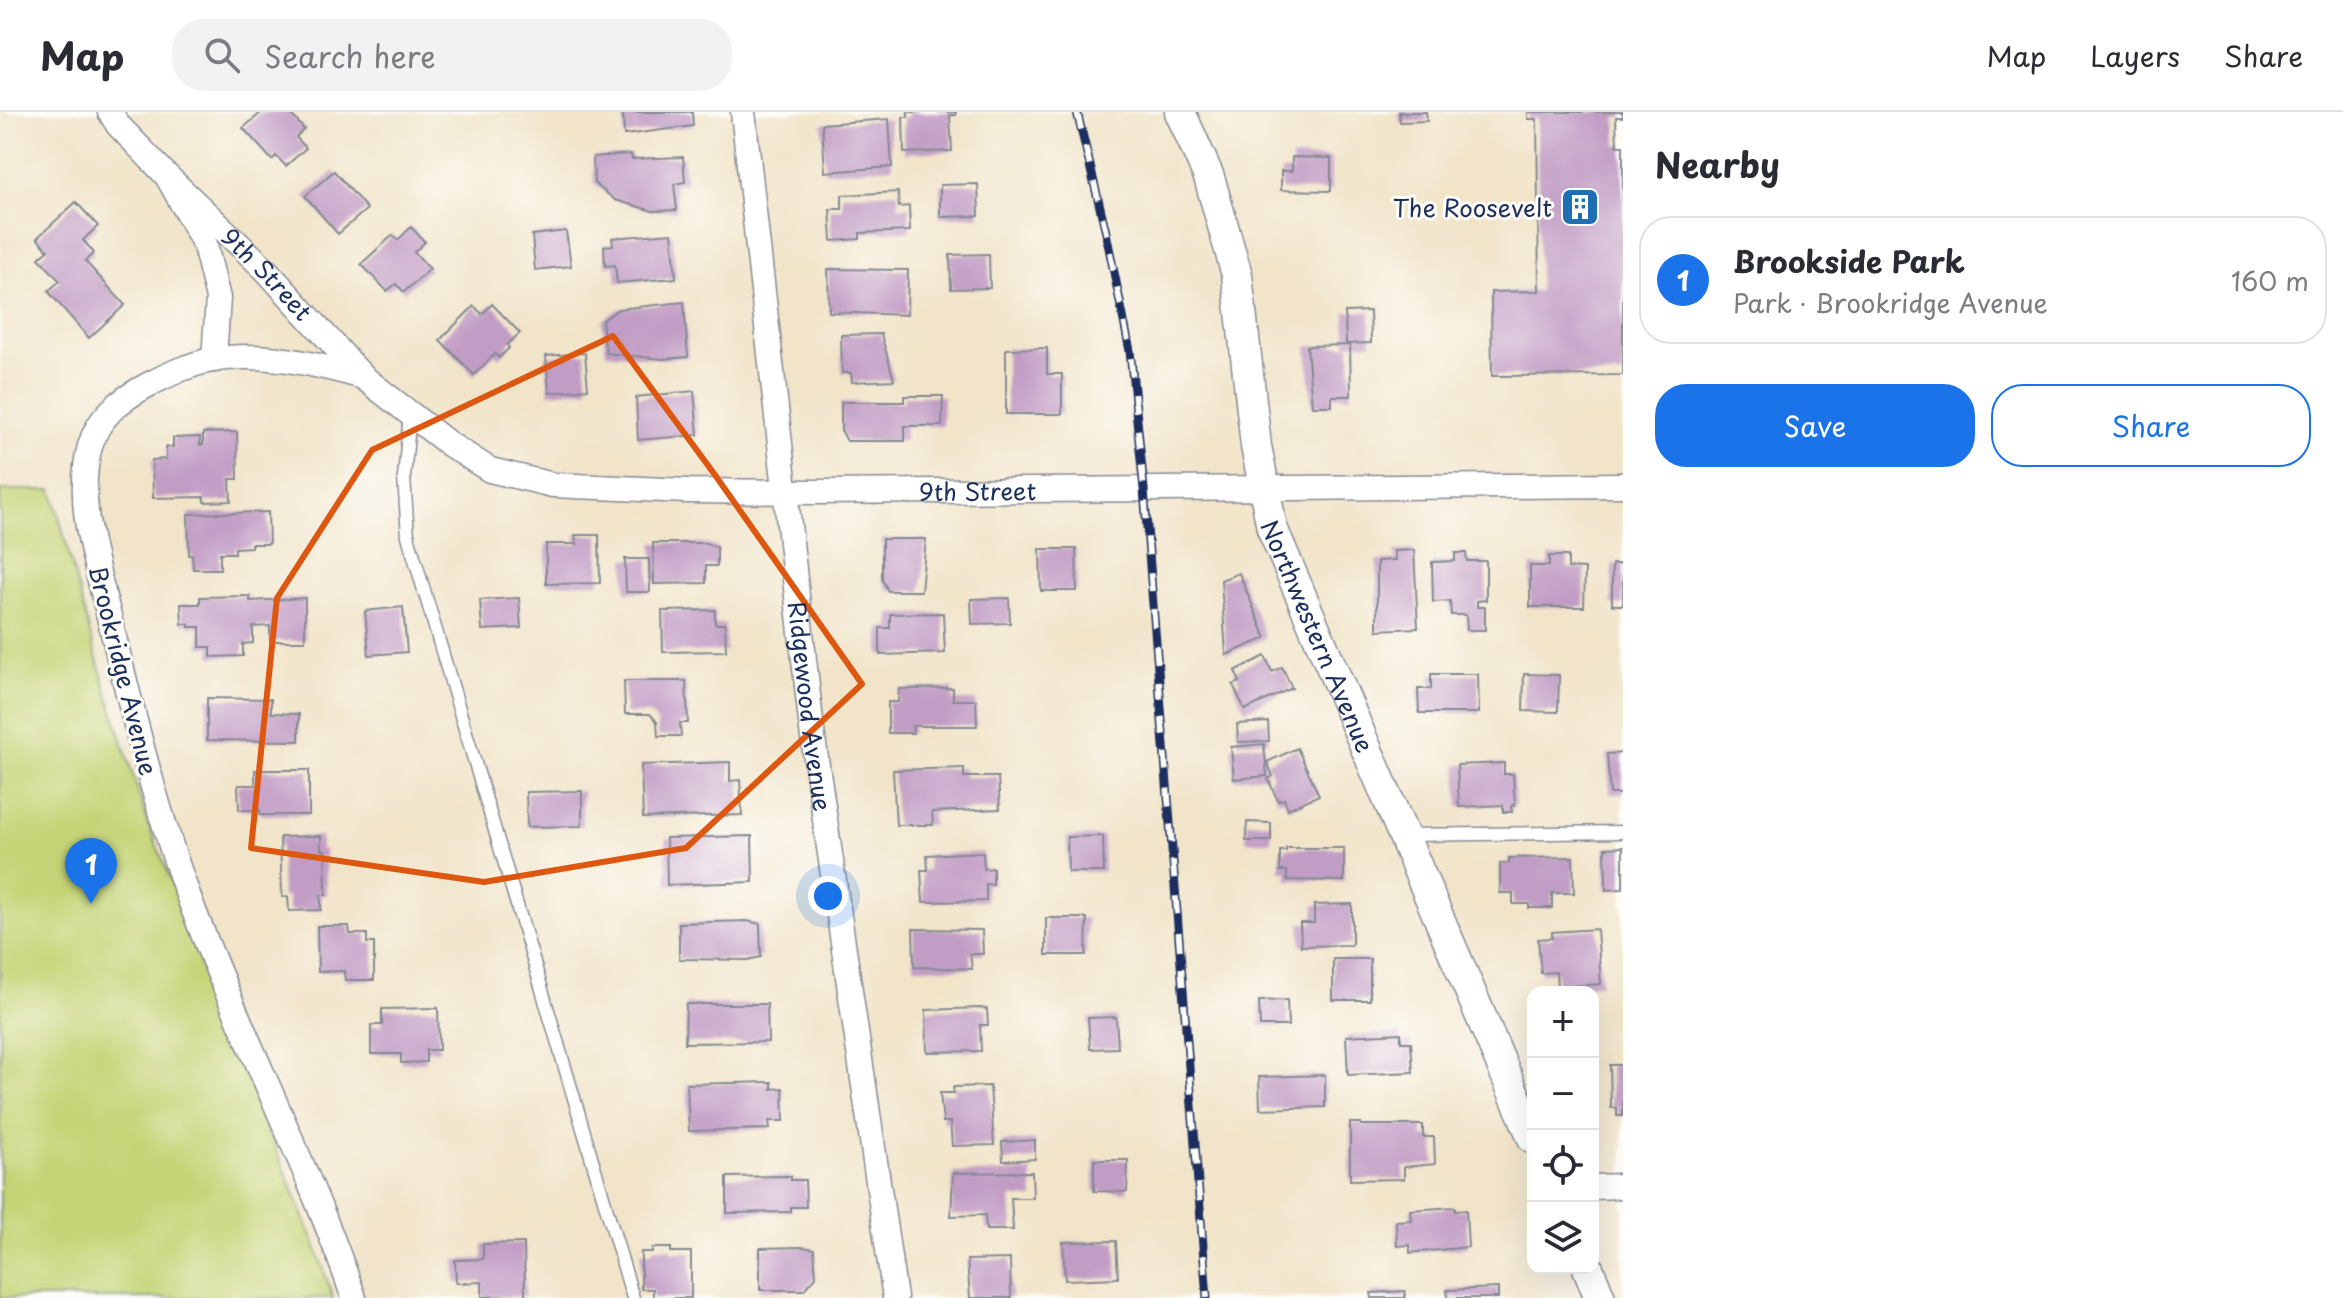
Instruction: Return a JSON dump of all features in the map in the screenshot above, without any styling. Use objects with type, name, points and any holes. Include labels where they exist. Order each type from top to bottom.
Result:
[{"type":"street","points":[[110,112],[118,125],[167,176],[205,245],[218,298],[214,360]]},
{"type":"street","name":"Ridgewood Avenue","points":[[743,112],[812,731],[895,1298]]},
{"type":"street","name":"Northwestern Avenue","points":[[1180,112],[1209,177],[1237,275],[1262,487],[1272,528],[1530,1130]]},
{"type":"street","name":"9th Street","points":[[167,176],[265,269],[363,377],[449,444],[490,470],[553,485],[786,492],[1623,485]]},
{"type":"street","name":"9th Street","points":[[214,360],[259,359],[316,364],[363,377]]},
{"type":"street","name":"Brookridge Avenue","points":[[214,360],[174,372],[133,393],[104,415],[90,445],[82,490],[123,675],[163,822],[215,965],[332,1236],[354,1298]]},
{"type":"street","points":[[1599,1187],[1623,1186]]},
{"type":"street","points":[[1590,1274],[1600,1298]]},
{"type":"lane","points":[[410,414],[404,477],[408,536],[633,1298]]},
{"type":"lane","points":[[1403,835],[1623,832]]},
{"type":"highlighted area","points":[[613,336],[862,684],[686,848],[484,882],[251,848],[277,598],[372,450]]},
{"type":"green space","points":[[0,490],[52,490],[94,649],[148,824],[212,981],[242,1067],[315,1244],[333,1298],[0,1298]]},
{"type":"building","points":[[262,112],[289,112],[304,129],[296,137],[306,148],[286,166],[276,156],[272,160],[243,128]]},
{"type":"building","points":[[623,112],[692,112],[693,126],[624,135]]},
{"type":"building","points":[[908,112],[956,112],[956,115],[950,115],[952,151],[904,153],[903,117],[908,117]]},
{"type":"building","points":[[1399,112],[1426,112],[1427,121],[1400,122]]},
{"type":"building","name":"The Roosevelt","points":[[1528,112],[1623,112],[1623,117],[1616,117],[1617,146],[1623,146],[1623,375],[1492,376],[1491,292],[1539,291],[1537,119],[1528,119]]},
{"type":"building","points":[[889,119],[892,167],[825,172],[822,124]]},
{"type":"building","points":[[631,154],[632,159],[683,157],[685,182],[674,184],[677,210],[653,211],[615,200],[594,183],[593,157]]},
{"type":"building","points":[[1292,157],[1331,158],[1331,191],[1281,190],[1281,171],[1292,171]]},
{"type":"building","points":[[334,171],[367,209],[338,234],[305,196]]},
{"type":"building","points":[[978,184],[979,216],[940,217],[940,185]]},
{"type":"building","points":[[898,192],[899,207],[909,206],[910,231],[860,233],[860,239],[832,241],[830,209],[842,209],[842,195]]},
{"type":"building","points":[[76,202],[98,226],[83,240],[94,253],[85,261],[125,305],[89,338],[48,291],[60,281],[39,258],[48,250],[37,238]]},
{"type":"building","points":[[411,227],[425,242],[414,252],[430,269],[404,292],[396,284],[387,291],[361,264],[393,235],[398,240]]},
{"type":"building","points":[[566,231],[571,266],[535,270],[532,235]]},
{"type":"building","points":[[672,233],[676,278],[617,283],[615,265],[605,266],[604,246],[613,245],[612,238]]},
{"type":"building","points":[[989,254],[990,288],[951,289],[950,255]]},
{"type":"building","points":[[828,269],[908,270],[907,315],[829,312]]},
{"type":"building","points":[[684,302],[688,357],[662,359],[606,353],[602,321],[618,309]]},
{"type":"building","points":[[492,304],[520,333],[499,358],[495,354],[474,375],[440,340],[474,306],[482,314]]},
{"type":"building","points":[[1370,311],[1371,343],[1346,344],[1345,312]]},
{"type":"building","points":[[881,334],[894,380],[852,382],[851,373],[842,373],[841,335]]},
{"type":"building","points":[[1350,345],[1351,396],[1332,396],[1332,406],[1312,406],[1307,346]]},
{"type":"building","points":[[1047,348],[1047,374],[1062,374],[1062,414],[1006,414],[1006,349]]},
{"type":"building","points":[[585,353],[588,389],[549,393],[546,356]]},
{"type":"building","points":[[694,391],[698,435],[638,440],[636,397]]},
{"type":"building","points":[[904,396],[943,396],[942,426],[905,426],[905,441],[847,441],[841,430],[841,402],[904,402]]},
{"type":"building","points":[[237,432],[238,479],[230,479],[231,501],[204,502],[204,497],[153,498],[152,460],[166,459],[166,447],[173,447],[173,438],[200,437],[200,445],[203,445],[203,433]]},
{"type":"building","points":[[268,512],[269,544],[251,544],[251,547],[235,548],[235,553],[220,553],[220,569],[193,569],[192,555],[189,555],[188,514]]},
{"type":"building","points":[[575,535],[599,535],[600,583],[546,584],[546,544],[577,544]]},
{"type":"building","points":[[882,539],[926,539],[921,591],[888,591],[882,579]]},
{"type":"building","points":[[653,543],[705,543],[717,547],[717,566],[706,566],[706,583],[654,584]]},
{"type":"building","points":[[1040,549],[1076,549],[1077,591],[1041,591]]},
{"type":"building","points":[[1414,550],[1418,628],[1377,630],[1377,561],[1395,560],[1394,551]]},
{"type":"building","points":[[1455,553],[1466,553],[1467,561],[1486,561],[1486,600],[1477,601],[1477,607],[1485,607],[1485,630],[1467,630],[1466,615],[1451,615],[1450,601],[1433,602],[1432,562],[1455,561]]},
{"type":"building","points":[[1549,556],[1568,556],[1568,568],[1585,569],[1584,607],[1530,607],[1530,566],[1549,566]]},
{"type":"building","points":[[625,559],[649,559],[650,592],[626,592]]},
{"type":"building","points":[[1612,564],[1623,564],[1623,605],[1612,605]]},
{"type":"building","points":[[1239,573],[1266,638],[1226,655],[1221,580]]},
{"type":"building","points":[[250,596],[250,601],[305,598],[305,641],[270,641],[270,626],[253,627],[253,643],[243,644],[243,656],[211,657],[211,647],[200,647],[200,627],[182,624],[181,604],[200,604],[200,597]]},
{"type":"building","points":[[519,598],[521,628],[482,630],[480,600]]},
{"type":"building","points":[[1009,598],[1010,623],[972,624],[971,599]]},
{"type":"building","points":[[403,607],[407,652],[369,655],[365,611]]},
{"type":"building","points":[[715,610],[715,624],[725,624],[726,651],[663,652],[662,611]]},
{"type":"building","points":[[943,613],[945,653],[880,655],[880,628],[890,628],[890,614]]},
{"type":"building","points":[[1265,656],[1272,672],[1282,667],[1292,688],[1245,710],[1233,685],[1240,682],[1235,671]]},
{"type":"building","points":[[1431,674],[1478,674],[1479,713],[1419,713],[1418,689],[1431,689]]},
{"type":"building","points":[[1524,674],[1559,675],[1558,712],[1523,711]]},
{"type":"building","points":[[624,681],[686,681],[688,723],[680,723],[681,736],[658,736],[657,722],[650,714],[625,714]]},
{"type":"building","points":[[953,688],[953,700],[976,700],[977,726],[912,726],[913,733],[888,733],[888,702],[898,702],[899,689]]},
{"type":"building","points":[[207,698],[271,699],[271,713],[299,714],[299,741],[207,740]]},
{"type":"building","points":[[1268,722],[1269,741],[1238,742],[1237,724]]},
{"type":"building","points":[[1264,744],[1267,776],[1234,779],[1231,747]]},
{"type":"building","points":[[1297,748],[1319,795],[1288,809],[1284,799],[1278,801],[1268,779],[1273,776],[1267,762]]},
{"type":"building","points":[[1623,753],[1623,794],[1610,794],[1607,754]]},
{"type":"building","points":[[730,762],[730,781],[740,780],[742,815],[643,818],[641,765]]},
{"type":"building","points":[[1504,763],[1504,774],[1513,774],[1515,805],[1511,806],[1512,812],[1503,812],[1503,805],[1459,807],[1457,765]]},
{"type":"building","points":[[964,768],[964,777],[998,777],[1000,809],[932,812],[933,825],[896,825],[893,770]]},
{"type":"building","points":[[255,770],[309,770],[309,815],[260,815],[260,810],[239,810],[238,785],[255,785]]},
{"type":"building","points":[[582,791],[582,826],[527,827],[526,792]]},
{"type":"building","points":[[1247,822],[1271,823],[1271,841],[1246,841]]},
{"type":"building","points":[[321,836],[321,850],[325,850],[326,895],[321,895],[321,910],[289,911],[288,897],[282,897],[280,837]]},
{"type":"building","points":[[752,836],[753,882],[667,885],[666,838]]},
{"type":"building","points":[[1103,836],[1104,872],[1068,872],[1067,837]]},
{"type":"building","points":[[1623,847],[1623,889],[1606,890],[1605,848]]},
{"type":"building","points":[[1286,848],[1344,848],[1344,881],[1287,880],[1287,871],[1280,871],[1280,851],[1286,851]]},
{"type":"building","points":[[983,852],[984,869],[993,868],[993,885],[986,884],[986,901],[923,902],[921,870],[928,870],[927,855]]},
{"type":"building","points":[[1573,857],[1574,893],[1552,893],[1552,908],[1513,904],[1513,893],[1500,893],[1500,864],[1509,863],[1509,858]]},
{"type":"building","points":[[1352,904],[1352,945],[1301,946],[1300,923],[1314,923],[1314,905]]},
{"type":"building","points":[[1046,918],[1087,918],[1086,955],[1046,955]]},
{"type":"building","points":[[747,921],[760,924],[761,957],[748,960],[679,959],[679,923]]},
{"type":"building","points":[[317,926],[349,926],[350,934],[367,934],[367,943],[374,943],[374,980],[345,980],[344,971],[318,972]]},
{"type":"building","points":[[913,929],[982,930],[983,954],[970,954],[972,969],[914,967]]},
{"type":"building","points":[[1597,929],[1601,984],[1557,986],[1556,972],[1541,973],[1538,939],[1552,938],[1552,932]]},
{"type":"building","points":[[1333,959],[1370,959],[1370,1000],[1333,1000]]},
{"type":"building","points":[[1287,1000],[1288,1026],[1260,1026],[1259,1001]]},
{"type":"building","points":[[686,1004],[767,1004],[768,1042],[685,1043]]},
{"type":"building","points":[[438,1008],[439,1050],[426,1050],[426,1062],[401,1063],[401,1054],[371,1054],[371,1025],[382,1025],[382,1009]]},
{"type":"building","points":[[987,1009],[988,1025],[980,1025],[981,1051],[927,1052],[926,1010]]},
{"type":"building","points":[[1116,1017],[1118,1048],[1090,1049],[1088,1018]]},
{"type":"building","points":[[1401,1033],[1401,1042],[1411,1042],[1413,1072],[1348,1075],[1346,1036]]},
{"type":"building","points":[[1610,1065],[1623,1065],[1623,1116],[1617,1116],[1617,1108],[1611,1108]]},
{"type":"building","points":[[1325,1075],[1325,1107],[1260,1109],[1259,1077]]},
{"type":"building","points":[[772,1082],[772,1089],[783,1088],[784,1121],[769,1121],[770,1129],[689,1131],[687,1084]]},
{"type":"building","points":[[990,1086],[994,1145],[952,1146],[950,1122],[943,1122],[940,1093],[954,1093],[953,1087]]},
{"type":"building","points":[[1350,1123],[1423,1125],[1423,1137],[1434,1137],[1435,1164],[1404,1167],[1404,1179],[1350,1180]]},
{"type":"building","points":[[1035,1140],[1035,1159],[1003,1161],[1002,1142]]},
{"type":"building","points":[[1094,1160],[1128,1160],[1127,1192],[1094,1191]]},
{"type":"building","points":[[1032,1172],[1033,1198],[1011,1198],[1013,1230],[986,1230],[985,1215],[951,1216],[953,1173]]},
{"type":"building","points":[[791,1176],[791,1180],[805,1180],[806,1207],[791,1207],[791,1212],[727,1213],[727,1177]]},
{"type":"building","points":[[1455,1207],[1455,1211],[1466,1210],[1468,1247],[1410,1253],[1410,1245],[1397,1246],[1396,1221],[1411,1220],[1410,1210]]},
{"type":"building","points":[[1116,1241],[1118,1278],[1065,1280],[1063,1242]]},
{"type":"building","points":[[524,1243],[525,1296],[482,1297],[482,1282],[456,1283],[455,1260],[483,1259],[483,1244]]},
{"type":"building","points":[[652,1248],[691,1252],[691,1298],[653,1298],[653,1289],[641,1289],[641,1252],[652,1252]]},
{"type":"building","points":[[760,1248],[814,1249],[816,1277],[804,1290],[760,1290]]},
{"type":"building","points":[[1010,1259],[1011,1298],[970,1298],[967,1260]]},
{"type":"building","points":[[1498,1288],[1498,1298],[1448,1298],[1447,1290]]},
{"type":"building","points":[[1405,1291],[1405,1298],[1372,1298],[1371,1293]]},
{"type":"railway","points":[[1077,112],[1130,351],[1144,489],[1207,1298]]},
{"type":"place","name":"The Roosevelt","points":[[1580,207]]},
{"type":"place","name":"Brookside Park","points":[[91,904]]}]
